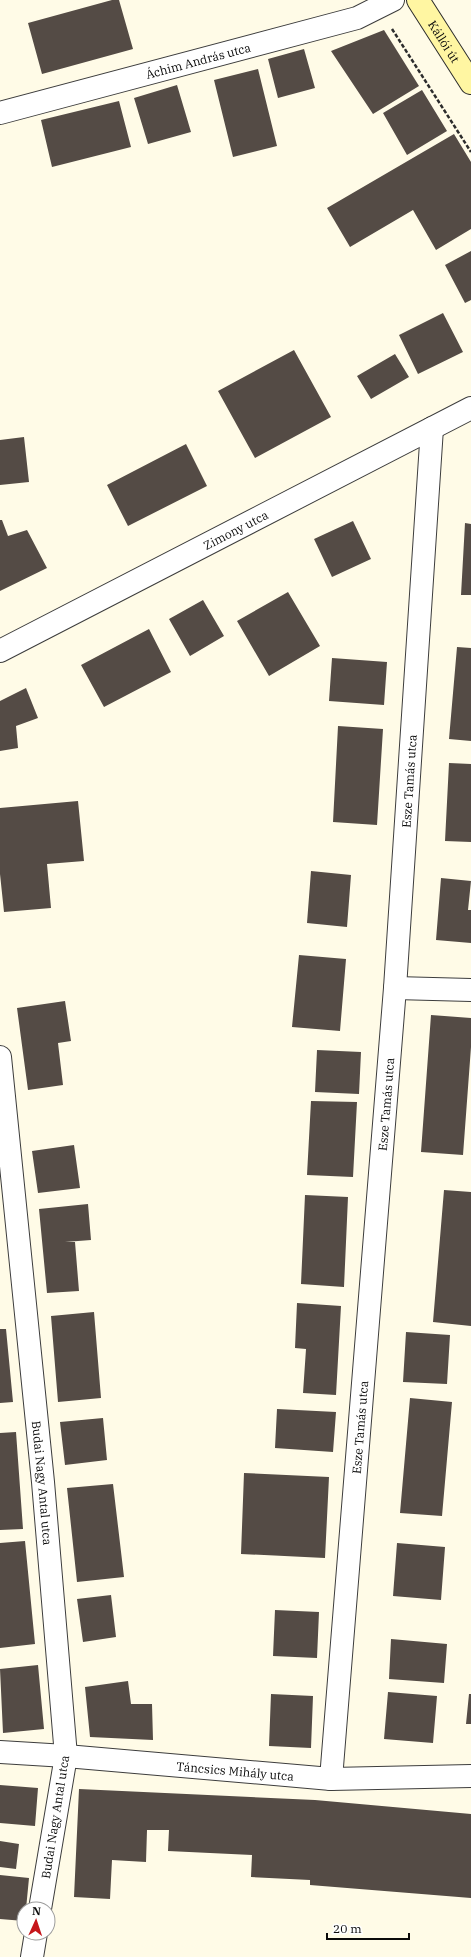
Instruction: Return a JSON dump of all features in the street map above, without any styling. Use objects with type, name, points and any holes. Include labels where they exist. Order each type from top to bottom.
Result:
[{"type":"main road","name":"Kállói út","points":[[418,0],[471,83]]},
{"type":"street","name":"Áchim András utca","points":[[0,113],[357,18],[386,4]]},
{"type":"street","name":"Zimony utca","points":[[0,651],[471,408]]},
{"type":"street","name":"Esze Tamás utca","points":[[331,1779],[395,988],[432,428]]},
{"type":"street","points":[[395,988],[471,990]]},
{"type":"street","name":"Budai Nagy Antal utca","points":[[0,1056],[43,1482],[66,1756],[41,1901]]},
{"type":"street","name":"Táncsics Mihály utca","points":[[0,1752],[66,1756],[331,1779],[471,1776]]},
{"type":"street","points":[[32,1957],[35,1941]]},
{"type":"path","points":[[386,4],[471,152]]},
{"type":"building","points":[[112,0],[119,0],[133,49],[42,74],[28,23]]},
{"type":"building","points":[[384,30],[419,86],[373,114],[331,51]]},
{"type":"building","points":[[304,49],[315,88],[278,98],[268,59]]},
{"type":"building","points":[[258,69],[277,146],[233,157],[214,80]]},
{"type":"building","points":[[177,85],[191,132],[148,144],[134,98]]},
{"type":"building","points":[[422,90],[447,131],[407,155],[383,113]]},
{"type":"building","points":[[119,101],[131,147],[52,167],[41,120]]},
{"type":"building","points":[[454,134],[471,162],[471,229],[436,250],[413,210],[350,247],[327,208]]},
{"type":"building","points":[[471,251],[471,300],[465,303],[445,265]]},
{"type":"building","points":[[443,313],[463,352],[418,374],[399,335]]},
{"type":"building","points":[[294,350],[331,417],[255,458],[218,391]]},
{"type":"building","points":[[395,354],[409,377],[371,399],[357,376]]},
{"type":"building","points":[[24,437],[29,482],[0,485],[0,440]]},
{"type":"building","points":[[186,444],[207,486],[128,526],[107,485]]},
{"type":"building","points":[[0,520],[2,520],[8,536],[27,530],[47,568],[0,591]]},
{"type":"building","points":[[353,521],[371,559],[332,577],[314,539]]},
{"type":"building","points":[[465,523],[471,524],[471,595],[461,595]]},
{"type":"building","points":[[288,592],[320,646],[269,676],[237,621]]},
{"type":"building","points":[[203,600],[224,636],[190,656],[169,619]]},
{"type":"building","points":[[149,629],[171,672],[104,707],[81,665]]},
{"type":"building","points":[[457,647],[471,648],[471,741],[449,739]]},
{"type":"building","points":[[332,658],[387,662],[384,705],[329,701]]},
{"type":"building","points":[[26,688],[38,718],[16,726],[18,748],[0,751],[0,701]]},
{"type":"building","points":[[338,726],[383,729],[377,825],[333,822]]},
{"type":"building","points":[[449,763],[471,764],[471,842],[445,841]]},
{"type":"building","points":[[78,801],[84,861],[47,864],[51,908],[4,912],[0,874],[0,808]]},
{"type":"building","points":[[311,871],[351,875],[347,927],[307,923]]},
{"type":"building","points":[[441,878],[471,881],[468,910],[471,910],[471,943],[436,940]]},
{"type":"building","points":[[299,955],[346,959],[340,1031],[292,1027]]},
{"type":"building","points":[[65,1001],[71,1041],[58,1043],[63,1085],[28,1090],[17,1008]]},
{"type":"building","points":[[431,1015],[471,1018],[471,1047],[463,1155],[421,1152]]},
{"type":"building","points":[[317,1050],[361,1052],[359,1094],[315,1092]]},
{"type":"building","points":[[311,1101],[357,1102],[353,1177],[307,1175]]},
{"type":"building","points":[[74,1145],[80,1188],[38,1193],[32,1151]]},
{"type":"building","points":[[444,1190],[471,1192],[471,1326],[433,1322]]},
{"type":"building","points":[[305,1195],[348,1197],[344,1287],[301,1284]]},
{"type":"building","points":[[88,1204],[91,1240],[65,1242],[75,1242],[79,1291],[47,1293],[39,1209]]},
{"type":"building","points":[[297,1303],[341,1306],[336,1395],[303,1393],[306,1349],[295,1348]]},
{"type":"building","points":[[94,1312],[101,1398],[58,1402],[51,1316]]},
{"type":"building","points":[[0,1329],[6,1329],[13,1402],[0,1403]]},
{"type":"building","points":[[406,1332],[450,1335],[447,1384],[403,1382]]},
{"type":"building","points":[[410,1398],[452,1402],[442,1516],[400,1513]]},
{"type":"building","points":[[277,1409],[336,1412],[333,1452],[275,1448]]},
{"type":"building","points":[[103,1418],[107,1460],[65,1465],[60,1422]]},
{"type":"building","points":[[16,1432],[23,1529],[0,1530],[0,1433]]},
{"type":"building","points":[[244,1473],[329,1477],[325,1558],[241,1554]]},
{"type":"building","points":[[113,1484],[124,1577],[77,1582],[67,1488]]},
{"type":"building","points":[[25,1541],[35,1644],[0,1648],[0,1543]]},
{"type":"building","points":[[397,1543],[445,1547],[441,1600],[393,1596]]},
{"type":"building","points":[[111,1595],[116,1637],[83,1642],[77,1599]]},
{"type":"building","points":[[275,1610],[319,1612],[317,1658],[273,1656]]},
{"type":"building","points":[[391,1639],[447,1644],[444,1683],[389,1679]]},
{"type":"building","points":[[38,1665],[44,1729],[3,1733],[0,1669]]},
{"type":"building","points":[[128,1681],[131,1704],[152,1704],[153,1740],[90,1737],[85,1687]]},
{"type":"building","points":[[388,1692],[437,1696],[433,1743],[384,1739]]},
{"type":"building","points":[[271,1694],[313,1696],[311,1748],[269,1746]]},
{"type":"building","points":[[469,1694],[471,1694],[471,1724],[466,1724]]},
{"type":"building","points":[[0,1785],[38,1788],[35,1826],[0,1823]]},
{"type":"building","points":[[79,1789],[315,1800],[471,1814],[471,1898],[310,1885],[310,1880],[251,1877],[252,1855],[168,1851],[169,1830],[147,1830],[146,1862],[112,1860],[110,1899],[74,1897]]},
{"type":"building","points":[[0,1841],[19,1844],[16,1869],[0,1867]]},
{"type":"building","points":[[0,1875],[29,1878],[27,1901],[16,1901],[16,1920],[0,1919]]}]
